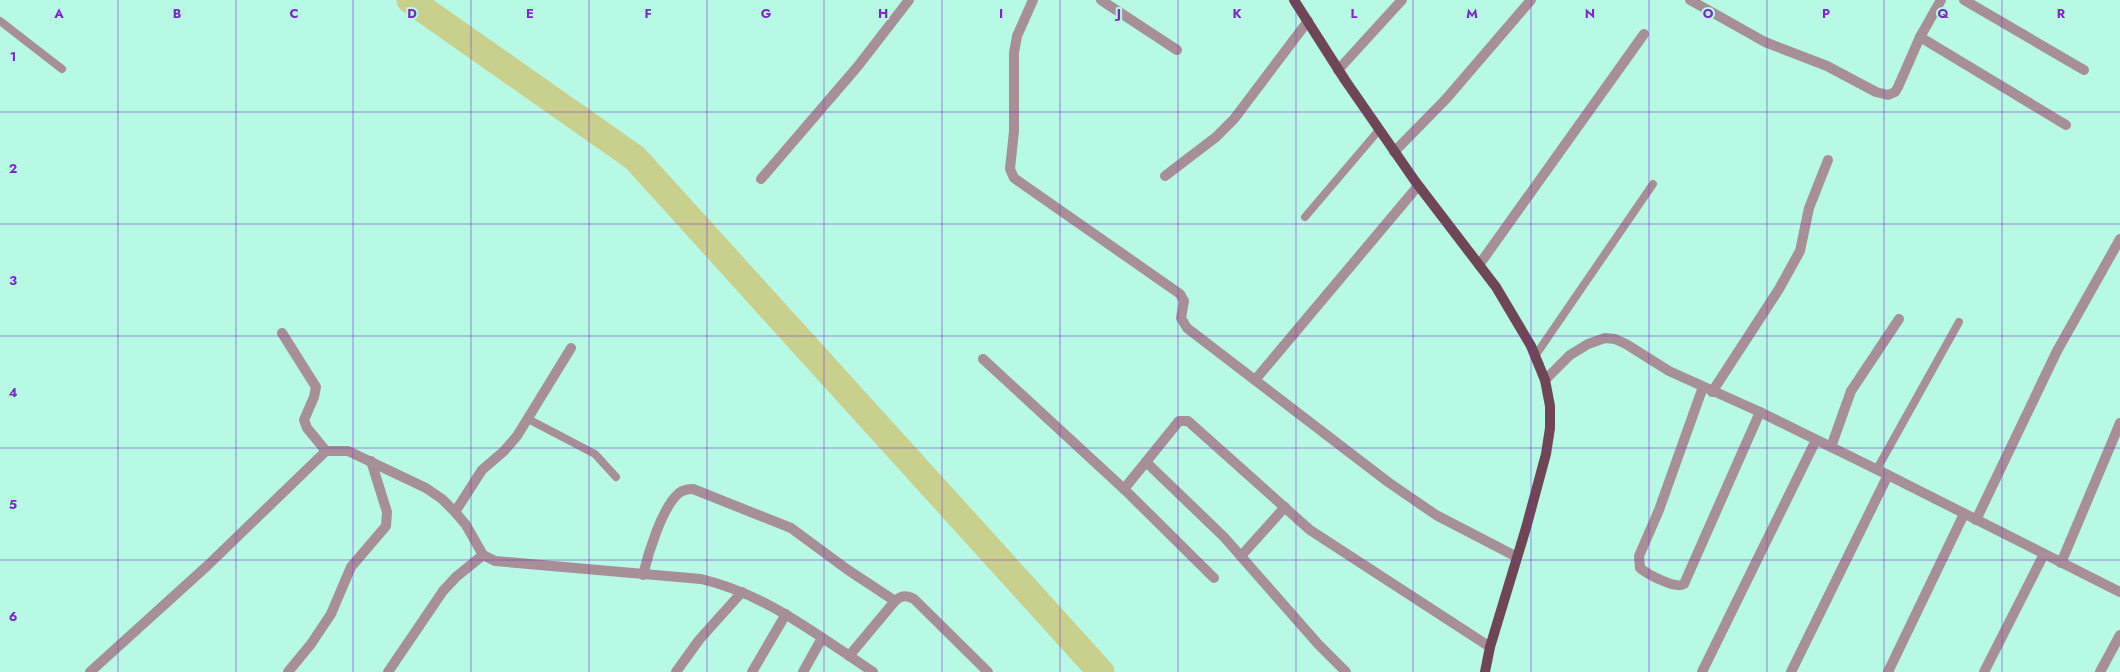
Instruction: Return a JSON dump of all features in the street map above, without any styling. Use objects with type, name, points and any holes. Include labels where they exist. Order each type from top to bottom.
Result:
[{"type":"main road","points":[[1294,0],[1338,70],[1394,152],[1418,186],[1479,265],[1517,320],[1545,380],[1550,406],[1550,428],[1546,454],[1490,647],[1486,672]]},
{"type":"street","points":[[761,178],[858,66],[909,0]]},
{"type":"street","points":[[1033,0],[1017,36],[1014,53],[1015,123],[1011,174],[1018,183],[1180,294],[1184,301],[1181,318],[1187,328],[1388,482],[1436,515],[1517,557]]},
{"type":"street","points":[[1101,0],[1177,50]]},
{"type":"street","points":[[1338,70],[1402,0]]},
{"type":"street","points":[[1394,152],[1446,99],[1531,0]]},
{"type":"street","points":[[1690,0],[1747,33],[1827,66],[1883,95],[1888,95],[1895,92],[1920,37],[1941,0]]},
{"type":"street","points":[[1964,0],[2084,70]]},
{"type":"street","points":[[1165,176],[1225,128],[1253,96],[1308,21]]},
{"type":"street","points":[[1479,265],[1644,34]]},
{"type":"street","points":[[1920,37],[2066,125]]},
{"type":"street","points":[[1712,392],[1779,289],[1800,251],[1808,208],[1828,160]]},
{"type":"street","points":[[1255,380],[1418,186]]},
{"type":"street","points":[[1976,520],[2057,351],[2118,246]]},
{"type":"street","points":[[1831,447],[1851,391],[1899,319]]},
{"type":"street","points":[[282,333],[316,388],[314,397],[304,420],[308,428],[326,451]]},
{"type":"street","points":[[1545,380],[1570,355],[1596,340],[1605,338],[1626,344],[1669,371],[1712,392],[1760,412],[2120,592]]},
{"type":"street","points":[[455,512],[482,470],[511,444],[571,348]]},
{"type":"street","points":[[983,360],[1124,489],[1214,578]]},
{"type":"street","points":[[1702,387],[1659,510],[1639,556],[1640,568],[1650,575],[1677,586],[1684,584],[1760,412]]},
{"type":"street","points":[[1124,489],[1179,421],[1185,420],[1192,423],[1310,530],[1490,647]]},
{"type":"street","points":[[2061,563],[2120,423]]},
{"type":"street","points":[[1702,672],[1816,440]]},
{"type":"street","points":[[90,672],[207,566],[326,451],[348,451],[426,488],[442,499],[455,512],[466,525],[483,555],[495,561],[701,579],[722,584],[742,592],[786,614],[872,672]]},
{"type":"street","points":[[288,672],[312,644],[328,619],[352,567],[386,526],[387,512],[371,461]]},
{"type":"street","points":[[1146,462],[1201,514],[1241,556],[1318,644],[1346,672]]},
{"type":"street","points":[[1791,672],[1888,475]]},
{"type":"street","points":[[643,575],[651,545],[674,498],[680,492],[693,489],[791,528],[848,570],[895,601]]},
{"type":"street","points":[[1241,556],[1285,507]]},
{"type":"street","points":[[1888,672],[1964,514]]},
{"type":"street","points":[[1984,672],[2044,554]]},
{"type":"street","points":[[388,672],[443,591],[456,577],[483,555]]},
{"type":"street","points":[[676,672],[698,640],[742,592]]},
{"type":"street","points":[[849,656],[895,601],[904,596],[914,599],[988,672]]},
{"type":"street","points":[[752,672],[786,614]]},
{"type":"street","points":[[2100,672],[2120,635]]},
{"type":"street","points":[[803,672],[822,638]]},
{"type":"lane","points":[[0,21],[62,69]]},
{"type":"lane","points":[[1305,217],[1379,130]]},
{"type":"lane","points":[[1535,356],[1654,184]]},
{"type":"lane","points":[[1877,470],[1959,322]]},
{"type":"lane","points":[[528,419],[595,454],[616,477]]},
{"type":"waterway","points":[[410,0],[635,158],[1101,672]]}]
